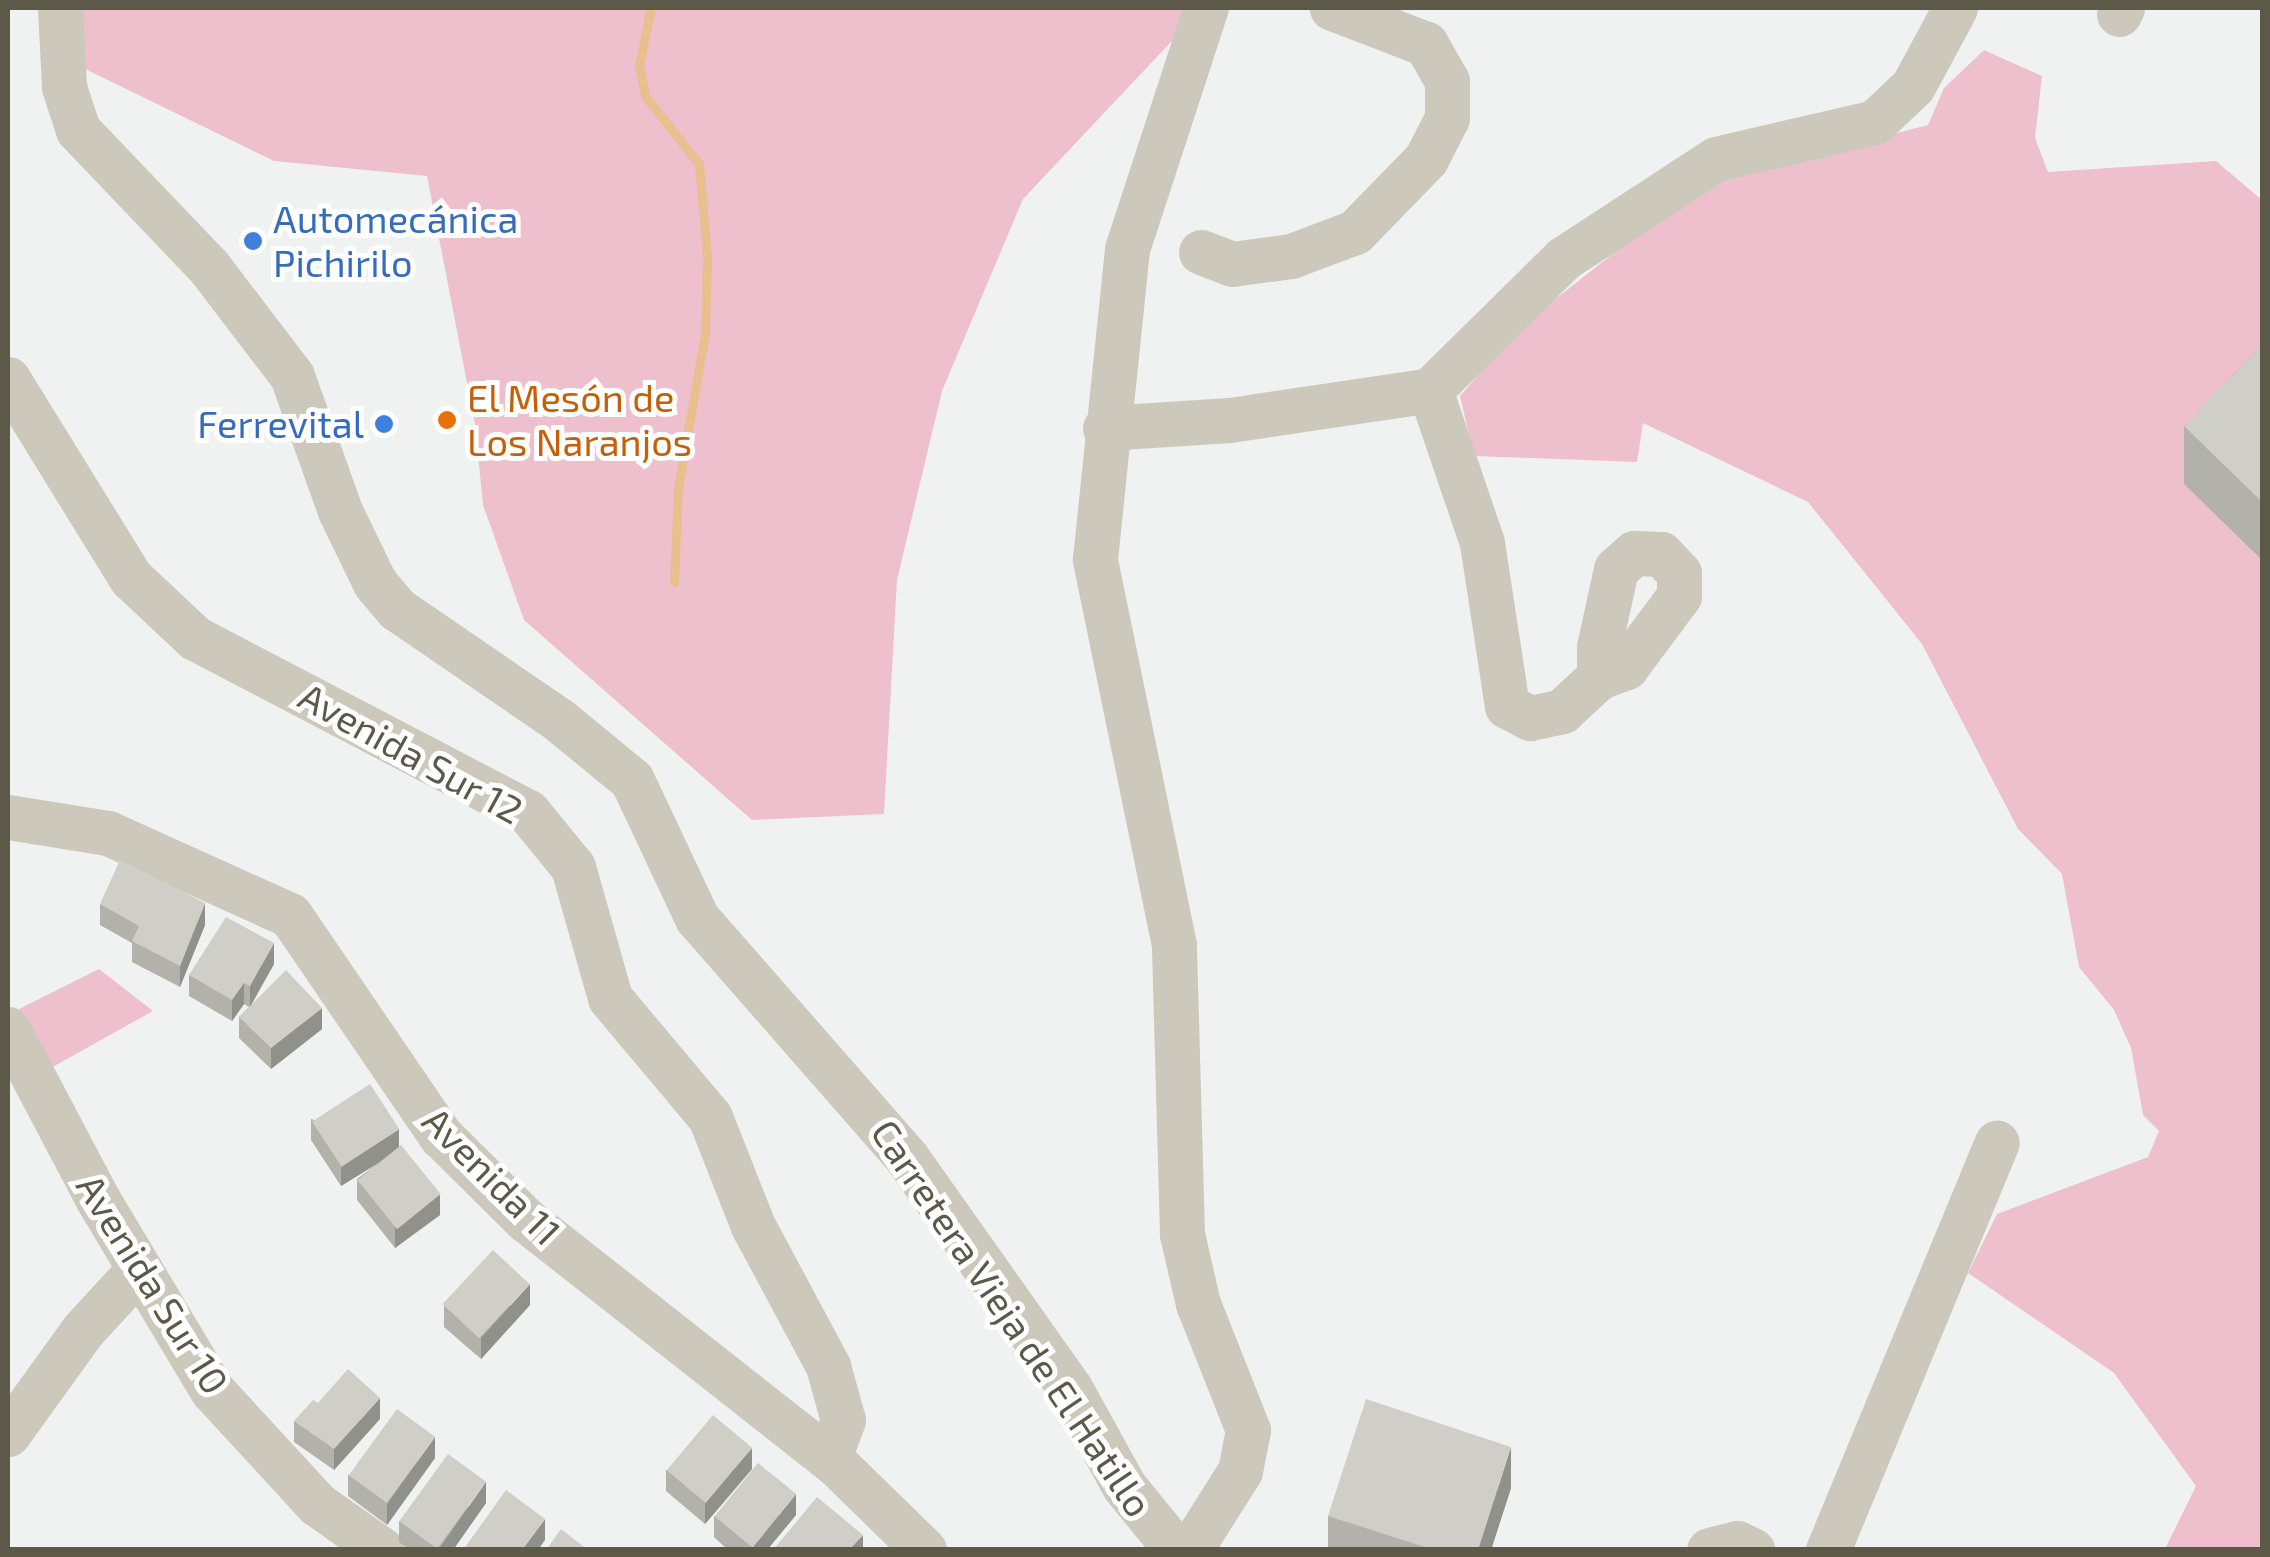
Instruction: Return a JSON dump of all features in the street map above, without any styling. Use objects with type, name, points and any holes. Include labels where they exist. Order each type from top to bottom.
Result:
[{"type":"street","name":"Carretera Vieja de El Hatillo","points":[[60,8],[64,87],[78,130],[209,267],[292,376],[340,512],[375,583],[397,609],[560,720],[632,780],[696,918],[907,1158],[1070,1388],[1124,1486],[1176,1550]]},
{"type":"street","points":[[1190,1550],[1240,1471],[1248,1430],[1198,1304],[1182,1234],[1174,946],[1095,559],[1105,428],[1127,249],[1206,8]]},
{"type":"street","points":[[1202,252],[1232,264],[1251,262],[1291,256],[1355,232],[1426,159],[1447,118],[1446,81],[1426,44],[1332,8]]},
{"type":"street","points":[[1105,428],[1230,420],[1430,390],[1564,258],[1716,159],[1875,122],[1913,86],[1955,8]]},
{"type":"street","name":"Avenida Sur 12","points":[[8,379],[130,578],[195,638],[528,812],[573,868],[610,998],[710,1117],[753,1226],[828,1366],[843,1420],[829,1458]]},
{"type":"street","points":[[1430,390],[1482,542],[1508,706],[1530,718],[1562,710],[1600,678]]},
{"type":"street","name":"Avenida 11","points":[[8,816],[108,834],[290,915],[441,1136],[526,1220],[829,1458],[924,1550]]},
{"type":"street","name":"Avenida Sur 10","points":[[8,1029],[140,1269],[212,1390],[317,1504],[382,1550]]},
{"type":"street","points":[[1828,1550],[1997,1143]]},
{"type":"street","points":[[8,1434],[83,1330],[140,1269]]},
{"type":"street","points":[[1709,1550],[1737,1543],[1752,1550]]},
{"type":"shaded area","points":[[83,8],[1203,8],[1023,199],[942,391],[897,580],[884,814],[752,820],[524,620],[483,505],[475,424],[427,176],[274,161],[79,66]]},
{"type":"shaded area","points":[[1984,50],[2042,76],[2035,138],[2048,172],[2216,161],[2262,200],[2262,1549],[2165,1549],[2196,1486],[2114,1373],[1968,1273],[1997,1214],[2148,1157],[2159,1131],[2143,1115],[2131,1048],[2114,1010],[2079,967],[2062,874],[2018,829],[1922,644],[1808,502],[1643,423],[1637,462],[1474,456],[1460,396],[1520,327],[1723,167],[1802,158],[1928,125],[1944,88]]},
{"type":"shaded area","points":[[99,969],[153,1011],[49,1069],[19,1009]]},
{"type":"building","points":[[2262,345],[2262,502],[2184,426]]},
{"type":"building","points":[[120,860],[205,903],[180,966],[132,941],[139,926],[100,904]]},
{"type":"building","points":[[226,917],[274,943],[250,986],[244,983],[232,1000],[189,975]]},
{"type":"building","points":[[286,970],[322,1008],[271,1048],[239,1017]]},
{"type":"building","points":[[370,1084],[399,1129],[342,1167],[312,1122]]},
{"type":"building","points":[[401,1145],[441,1194],[397,1229],[357,1180]]},
{"type":"building","points":[[493,1250],[530,1284],[479,1338],[443,1304]]},
{"type":"building","points":[[348,1369],[380,1398],[334,1449],[294,1421],[313,1400],[318,1403]]},
{"type":"building","points":[[1366,1399],[1511,1447],[1478,1550],[1434,1550],[1328,1516]]},
{"type":"building","points":[[397,1409],[435,1437],[387,1503],[349,1475]]},
{"type":"building","points":[[713,1415],[752,1448],[706,1503],[667,1470]]},
{"type":"building","points":[[448,1454],[486,1482],[437,1549],[399,1521]]},
{"type":"building","points":[[758,1463],[796,1494],[753,1547],[715,1517]]},
{"type":"building","points":[[506,1490],[545,1519],[522,1550],[463,1550]]},
{"type":"building","points":[[817,1497],[863,1535],[849,1550],[773,1550]]},
{"type":"building","points":[[561,1529],[588,1550],[546,1550]]},
{"type":"waterway","points":[[651,8],[639,65],[645,96],[699,164],[707,258],[705,333],[678,487],[674,582]]},
{"type":"place","name":"Automecánica Pichirilo","points":[[253,241]]},
{"type":"place","name":"El Mesón de Los Naranjos","points":[[447,420]]},
{"type":"place","name":"Ferrevital","points":[[384,424]]}]
